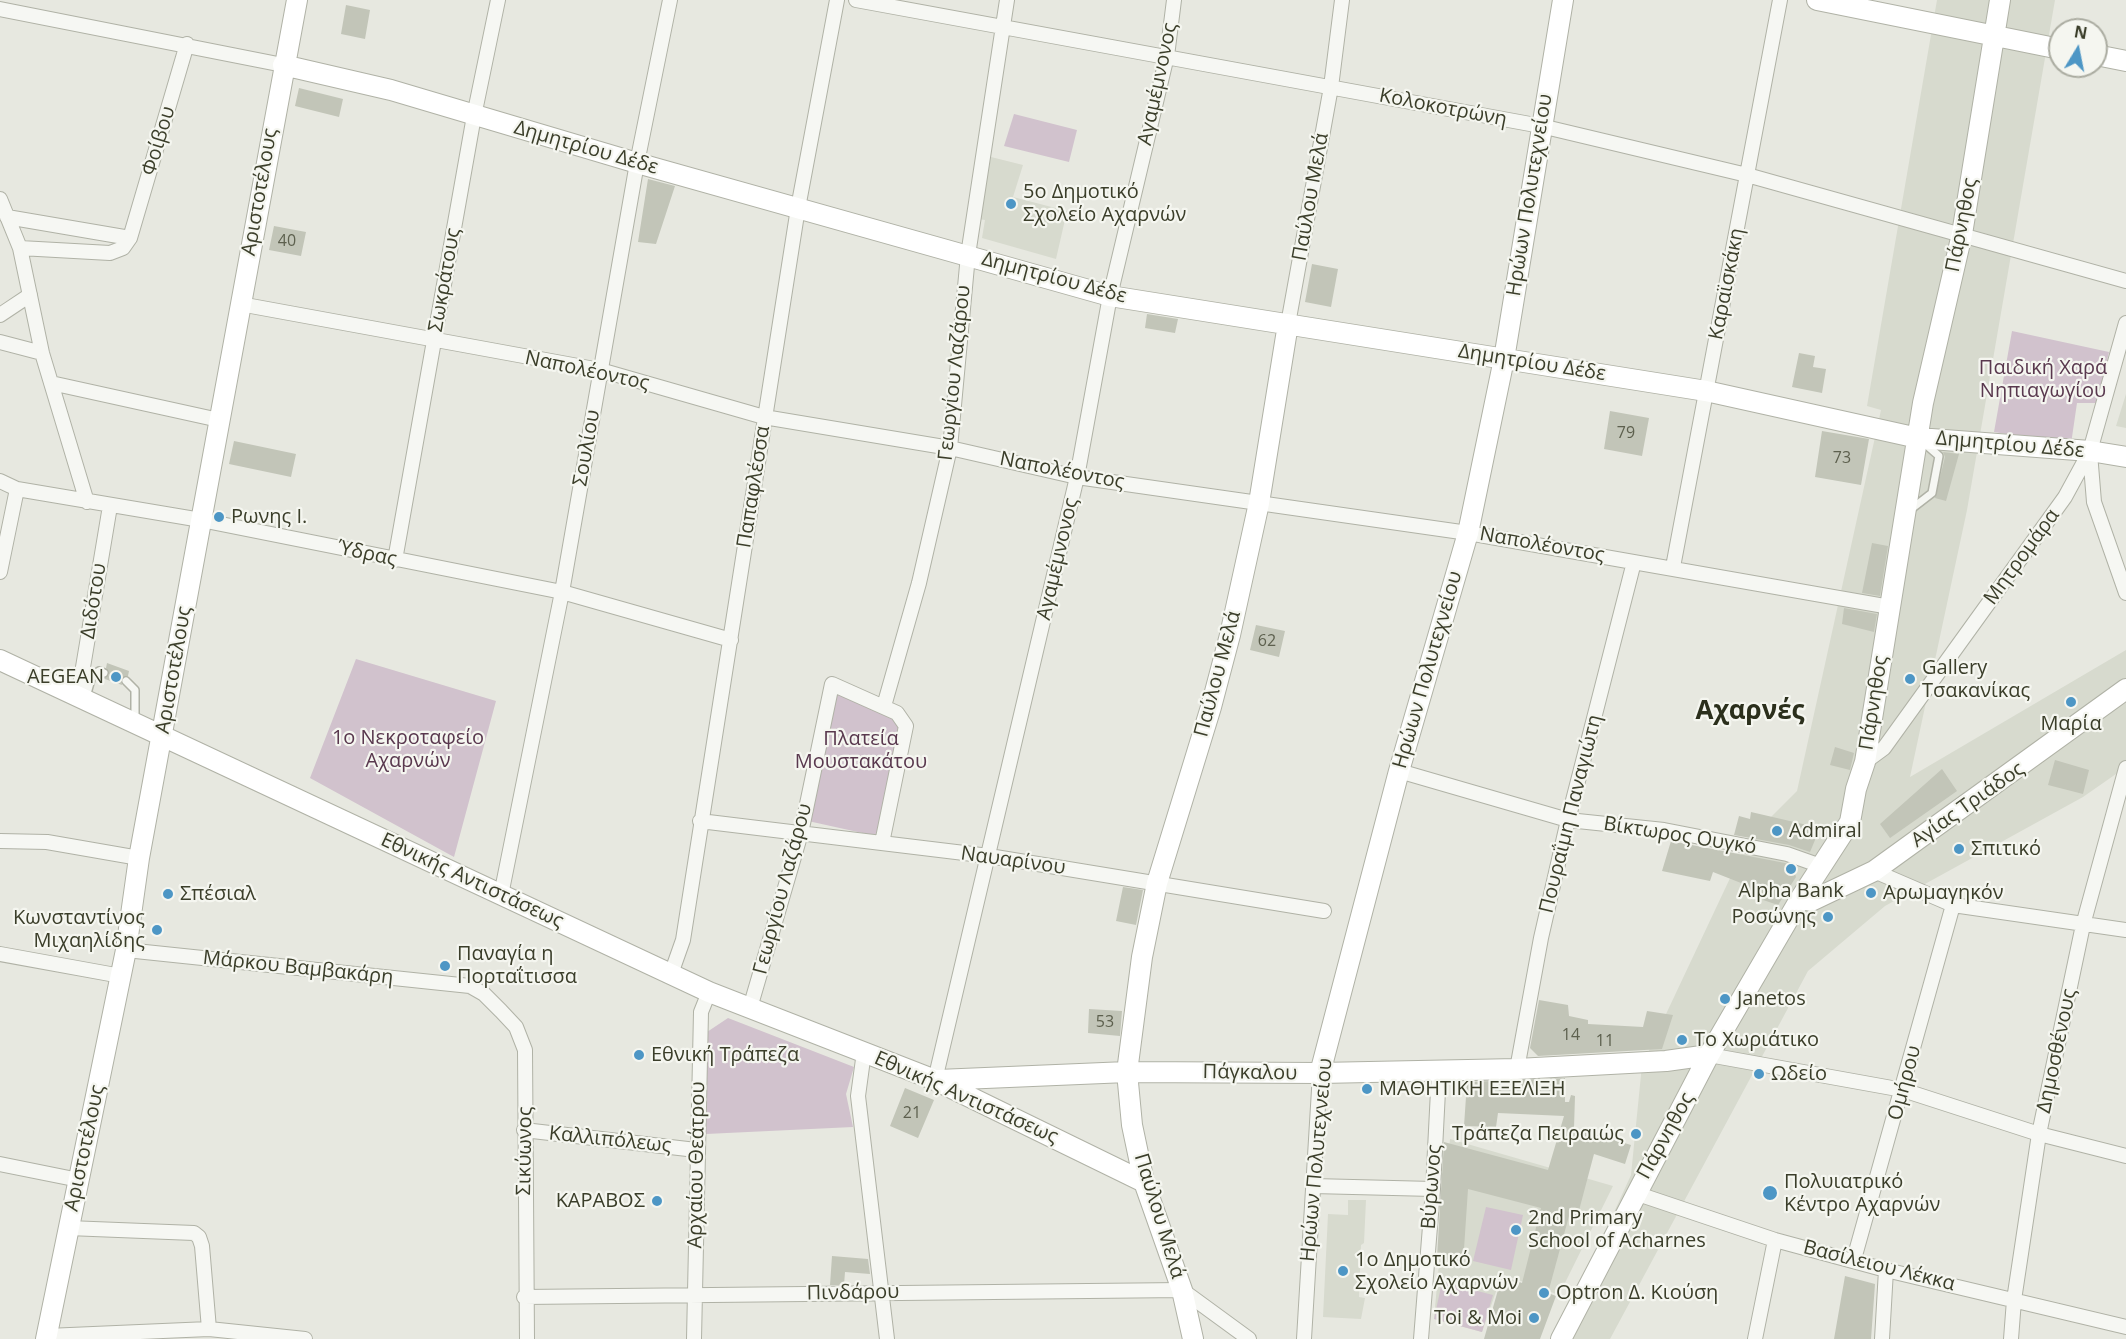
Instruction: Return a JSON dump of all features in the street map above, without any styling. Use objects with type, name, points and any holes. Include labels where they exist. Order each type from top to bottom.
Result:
[{"type":"street","name":"Αριστοτέλους","points":[[46,1337],[126,951],[139,858],[283,65],[297,0]]},
{"type":"street","name":"Σωκράτους","points":[[395,560],[474,116],[498,0]]},
{"type":"street","name":"Σουλίου","points":[[501,895],[562,592],[637,163],[670,0]]},
{"type":"street","name":"Παπαφλέσσα","points":[[671,974],[683,940],[798,208],[837,0]]},
{"type":"street","name":"Κολοκοτρώνη","points":[[856,0],[1541,126],[1747,175],[2126,281]]},
{"type":"street","name":"Γεωργίου Λαζάρου","points":[[884,706],[919,583],[950,448],[968,255],[1004,28],[1006,0]]},
{"type":"street","name":"Αγαμέμνονος","points":[[935,1080],[990,856],[1077,477],[1110,296],[1167,56],[1174,0]]},
{"type":"street","name":"Παύλου Μελά","points":[[1193,1339],[1182,1290],[1144,1182],[1132,1125],[1127,1071],[1142,957],[1157,883],[1211,707],[1258,503],[1331,87],[1342,0]]},
{"type":"street","name":"Ηρώων Πολυτεχνείου","points":[[1304,1339],[1320,1073],[1399,771],[1468,532],[1504,359],[1563,0]]},
{"type":"street","name":"Καραϊσκάκη","points":[[1673,567],[1780,0]]},
{"type":"street","points":[[1817,0],[1994,38],[2048,47]]},
{"type":"street","name":"Πάρνηθος","points":[[1561,1339],[1708,1055],[1800,899],[1850,822],[1864,762],[1923,403],[1962,234],[2000,0]]},
{"type":"street","name":"Δημητρίου Δέδε","points":[[0,9],[187,44],[391,90],[637,163],[1110,296],[1706,391],[1918,438],[2090,451],[2126,457]]},
{"type":"street","name":"Φοίβου","points":[[130,238],[187,44]]},
{"type":"street","points":[[2108,57],[2126,61]]},
{"type":"street","points":[[0,199],[20,248],[42,353],[87,502]]},
{"type":"street","points":[[7,217],[130,238],[123,248],[110,253],[20,248]]},
{"type":"street","points":[[0,315],[30,295]]},
{"type":"street","name":"Ναπολέοντος","points":[[240,304],[600,370],[765,417],[950,448],[1077,477],[1468,532],[1890,607]]},
{"type":"street","name":"Μητρομάρα","points":[[1864,762],[1884,748],[2065,497],[2090,451],[2126,323]]},
{"type":"street","points":[[0,342],[42,353]]},
{"type":"street","points":[[51,383],[219,420]]},
{"type":"street","points":[[2090,451],[2094,502],[2126,593]]},
{"type":"street","name":"Ύδρας","points":[[0,481],[16,489],[201,520],[562,592],[731,640]]},
{"type":"street","points":[[0,572],[16,489]]},
{"type":"street","name":"Διδότου","points":[[82,698],[110,506]]},
{"type":"street","name":"Πουραΐμη Παναγιώτη","points":[[1517,1069],[1541,938],[1568,820],[1634,562]]},
{"type":"street","name":"Εθνικής Αντιστάσεως","points":[[0,660],[710,992],[935,1080],[1144,1182]]},
{"type":"street","name":"Γεωργίου Λαζάρου","points":[[750,1008],[801,833],[832,684],[897,712],[906,726],[882,843]]},
{"type":"street","name":"Αγίας Τριάδος","points":[[1800,899],[1811,901],[1874,872],[2126,689]]},
{"type":"street","name":"Δημοσθένους","points":[[2011,1339],[2014,1300],[2039,1134],[2083,925],[2126,768]]},
{"type":"street","name":"Βίκτωρος Ουγκό","points":[[1399,771],[1568,820],[1664,830],[1787,854],[1821,866]]},
{"type":"street","name":"Ναυαρίνου","points":[[700,821],[990,856],[1324,911]]},
{"type":"street","points":[[0,841],[47,842],[139,858]]},
{"type":"street","points":[[1874,872],[1953,905],[2126,930]]},
{"type":"street","name":"Ομήρου","points":[[1854,1259],[1953,905]]},
{"type":"street","name":"Μάρκου Βαμβακάρη","points":[[126,951],[470,986]]},
{"type":"street","points":[[0,954],[121,976]]},
{"type":"street","name":"Σικύωνος","points":[[470,986],[484,994],[516,1027],[525,1050],[526,1339]]},
{"type":"street","name":"Αρχαίου Θεάτρου","points":[[694,1339],[696,1150],[701,1012],[710,992]]},
{"type":"street","points":[[864,1052],[858,1096],[887,1339]]},
{"type":"street","points":[[1708,1055],[1903,1090],[2039,1134],[2126,1156]]},
{"type":"street","name":"Πάγκαλου","points":[[935,1080],[1127,1071],[1320,1073],[1517,1069],[1665,1061],[1708,1055]]},
{"type":"street","name":"Βύρωνος","points":[[1421,1339],[1422,1292],[1433,1189],[1439,1071]]},
{"type":"street","name":"Καλλιπόλεως","points":[[524,1130],[696,1150]]},
{"type":"street","points":[[0,1164],[79,1180]]},
{"type":"street","points":[[1313,1186],[1433,1189]]},
{"type":"street","name":"Βασίλειου Λέκκα","points":[[1635,1193],[1775,1240],[1854,1259],[1886,1270],[2126,1327]]},
{"type":"street","points":[[68,1228],[194,1233],[199,1237],[202,1246],[210,1329]]},
{"type":"street","points":[[1755,1339],[1775,1240]]},
{"type":"street","points":[[1882,1339],[1886,1270]]},
{"type":"street","points":[[1182,1290],[1249,1339]]},
{"type":"street","name":"Πινδάρου","points":[[525,1297],[1182,1290]]},
{"type":"street","points":[[46,1337],[210,1329],[304,1339]]},
{"type":"lane","points":[[82,698],[92,676],[99,671],[104,672]]},
{"type":"lane","points":[[126,681],[135,690],[135,723]]},
{"type":"shaded area","points":[[1937,0],[2055,0],[2052,18],[2048,18],[2048,41],[1967,510],[1910,777],[2126,650],[2126,767],[2083,797],[1885,906],[1808,971],[1610,1339],[1556,1339],[1631,1175],[1642,1065],[1748,840],[1797,791],[1881,410],[1867,406]]},
{"type":"shaded area","name":"5ο Δημοτικό Σχολείο Αχαρνών","points":[[991,157],[1023,165],[1013,197],[1067,211],[1056,259],[982,238],[985,220],[979,219]]},
{"type":"shaded area","points":[[2126,394],[2126,428],[2116,426]]},
{"type":"shaded area","name":"2nd Primary School of Acharnes","points":[[1450,1139],[1613,1186],[1559,1295],[1502,1274],[1482,1332],[1434,1319]]},
{"type":"shaded area","name":"1ο Δημοτικό Σχολείο Αχαρνών","points":[[1348,1200],[1366,1200],[1359,1297],[1365,1298],[1361,1319],[1323,1317],[1328,1214],[1348,1215]]},
{"type":"green space","points":[[1014,114],[1077,130],[1069,162],[1004,146]]},
{"type":"green space","name":"Παιδική Χαρά Νηπιαγωγίου","points":[[2012,331],[2109,352],[2097,403],[2077,403],[2071,444],[1994,432]]},
{"type":"green space","name":"1ο Νεκροταφείο Αχαρνών","points":[[356,659],[496,701],[454,857],[310,778]]},
{"type":"green space","name":"Πλατεία Μουστακάτου","points":[[837,694],[891,717],[902,733],[876,836],[808,821]]},
{"type":"green space","points":[[728,1018],[854,1067],[846,1094],[853,1127],[706,1134],[707,1032]]},
{"type":"green space","points":[[1486,1207],[1523,1215],[1511,1270],[1473,1261]]},
{"type":"green space","points":[[1442,1282],[1493,1295],[1482,1332],[1434,1319]]},
{"type":"building","points":[[346,5],[370,10],[365,39],[341,34]]},
{"type":"building","points":[[299,88],[343,99],[339,117],[295,106]]},
{"type":"building","points":[[648,179],[675,186],[656,244],[638,242]]},
{"type":"building","points":[[274,226],[306,232],[301,256],[269,250]]},
{"type":"building","points":[[1312,264],[1338,269],[1331,307],[1305,302]]},
{"type":"building","points":[[1147,314],[1178,319],[1175,333],[1145,328]]},
{"type":"building","points":[[1799,353],[1815,356],[1813,367],[1826,369],[1822,393],[1792,387]]},
{"type":"building","points":[[1610,411],[1649,418],[1642,456],[1604,449]]},
{"type":"building","points":[[1822,431],[1869,439],[1861,485],[1815,477]]},
{"type":"building","points":[[234,441],[296,454],[291,477],[229,464]]},
{"type":"building","points":[[1943,452],[1959,454],[1946,501],[1935,498],[1945,457]]},
{"type":"building","points":[[1872,543],[1888,546],[1880,596],[1862,593]]},
{"type":"building","points":[[1844,608],[1877,614],[1874,632],[1842,624]]},
{"type":"building","points":[[1256,625],[1285,631],[1279,657],[1250,650]]},
{"type":"building","points":[[107,663],[129,671],[128,676],[121,679],[122,685],[102,678],[109,675],[106,668]]},
{"type":"building","points":[[1835,747],[1854,753],[1850,770],[1830,765]]},
{"type":"building","points":[[2055,760],[2089,770],[2083,794],[2048,785]]},
{"type":"building","points":[[1942,769],[1957,791],[1890,838],[1880,824]]},
{"type":"building","name":"Admiral","points":[[1751,812],[1820,828],[1810,852],[1789,845],[1734,835],[1739,816],[1750,819]]},
{"type":"building","points":[[1671,841],[1785,863],[1793,866],[1796,877],[1778,905],[1739,892],[1741,883],[1713,872],[1710,881],[1662,871]]},
{"type":"building","points":[[1123,887],[1143,890],[1136,925],[1116,921]]},
{"type":"building","points":[[1539,1000],[1568,1005],[1569,1016],[1588,1020],[1588,1024],[1643,1027],[1647,1011],[1673,1015],[1662,1049],[1538,1056],[1530,1048]]},
{"type":"building","points":[[1089,1009],[1122,1011],[1120,1036],[1088,1033]]},
{"type":"building","points":[[1565,1078],[1565,1102],[1569,1102],[1571,1095],[1575,1096],[1574,1128],[1631,1145],[1625,1164],[1594,1154],[1577,1218],[1569,1216],[1548,1293],[1556,1296],[1540,1339],[1484,1339],[1502,1276],[1522,1283],[1541,1208],[1468,1189],[1463,1264],[1437,1257],[1444,1142],[1548,1170],[1564,1116],[1498,1113],[1496,1127],[1464,1126],[1467,1082]]},
{"type":"building","points":[[905,1088],[934,1100],[918,1138],[890,1126]]},
{"type":"building","points":[[832,1256],[868,1259],[870,1274],[845,1272],[844,1285],[830,1285]]},
{"type":"building","points":[[1845,1276],[1875,1284],[1871,1339],[1834,1339]]},
{"type":"place","name":"5ο Δημοτικό Σχολείο Αχαρνών","points":[[1011,204]]},
{"type":"place","name":"Ρωνης Ι.","points":[[219,517]]},
{"type":"place","name":"AEGEAN","points":[[116,677]]},
{"type":"place","name":"Gallery Τσακανίκας","points":[[1910,679]]},
{"type":"place","name":"Μαρία","points":[[2071,702]]},
{"type":"place","name":"Admiral","points":[[1777,831]]},
{"type":"place","name":"Σπιτικό","points":[[1959,849]]},
{"type":"place","name":"Alpha Bank","points":[[1791,869]]},
{"type":"place","name":"Αρωμαγηκόν","points":[[1871,893]]},
{"type":"place","name":"Σπέσιαλ","points":[[168,894]]},
{"type":"place","name":"Ροσώνης","points":[[1828,917]]},
{"type":"place","name":"Κωνσταντίνος Μιχαηλίδης","points":[[157,930]]},
{"type":"place","name":"Παναγία η Πορταΐτισσα","points":[[445,966]]},
{"type":"place","name":"Janetos","points":[[1725,999]]},
{"type":"place","name":"Το Χωριάτικο","points":[[1682,1040]]},
{"type":"place","name":"Εθνική Τράπεζα","points":[[639,1055]]},
{"type":"place","name":"Ωδείο","points":[[1759,1074]]},
{"type":"place","name":"ΜΑΘΗΤΙΚΗ ΕΞΕΛΙΞΗ","points":[[1367,1089]]},
{"type":"place","name":"Τράπεζα Πειραιώς","points":[[1636,1134]]},
{"type":"place","name":"Πολυιατρικό Κέντρο Αχαρνών","points":[[1770,1193]]},
{"type":"place","name":"ΚΑΡΑΒΟΣ","points":[[657,1201]]},
{"type":"place","name":"2nd Primary School of Acharnes","points":[[1516,1230]]},
{"type":"place","name":"1ο Δημοτικό Σχολείο Αχαρνών","points":[[1343,1271]]},
{"type":"place","name":"Optron Δ. Κιούση","points":[[1544,1293]]},
{"type":"place","name":"Toi & Moi","points":[[1534,1318]]},
{"type":"district","name":"Αχαρνές","points":[[1750,712]]}]
